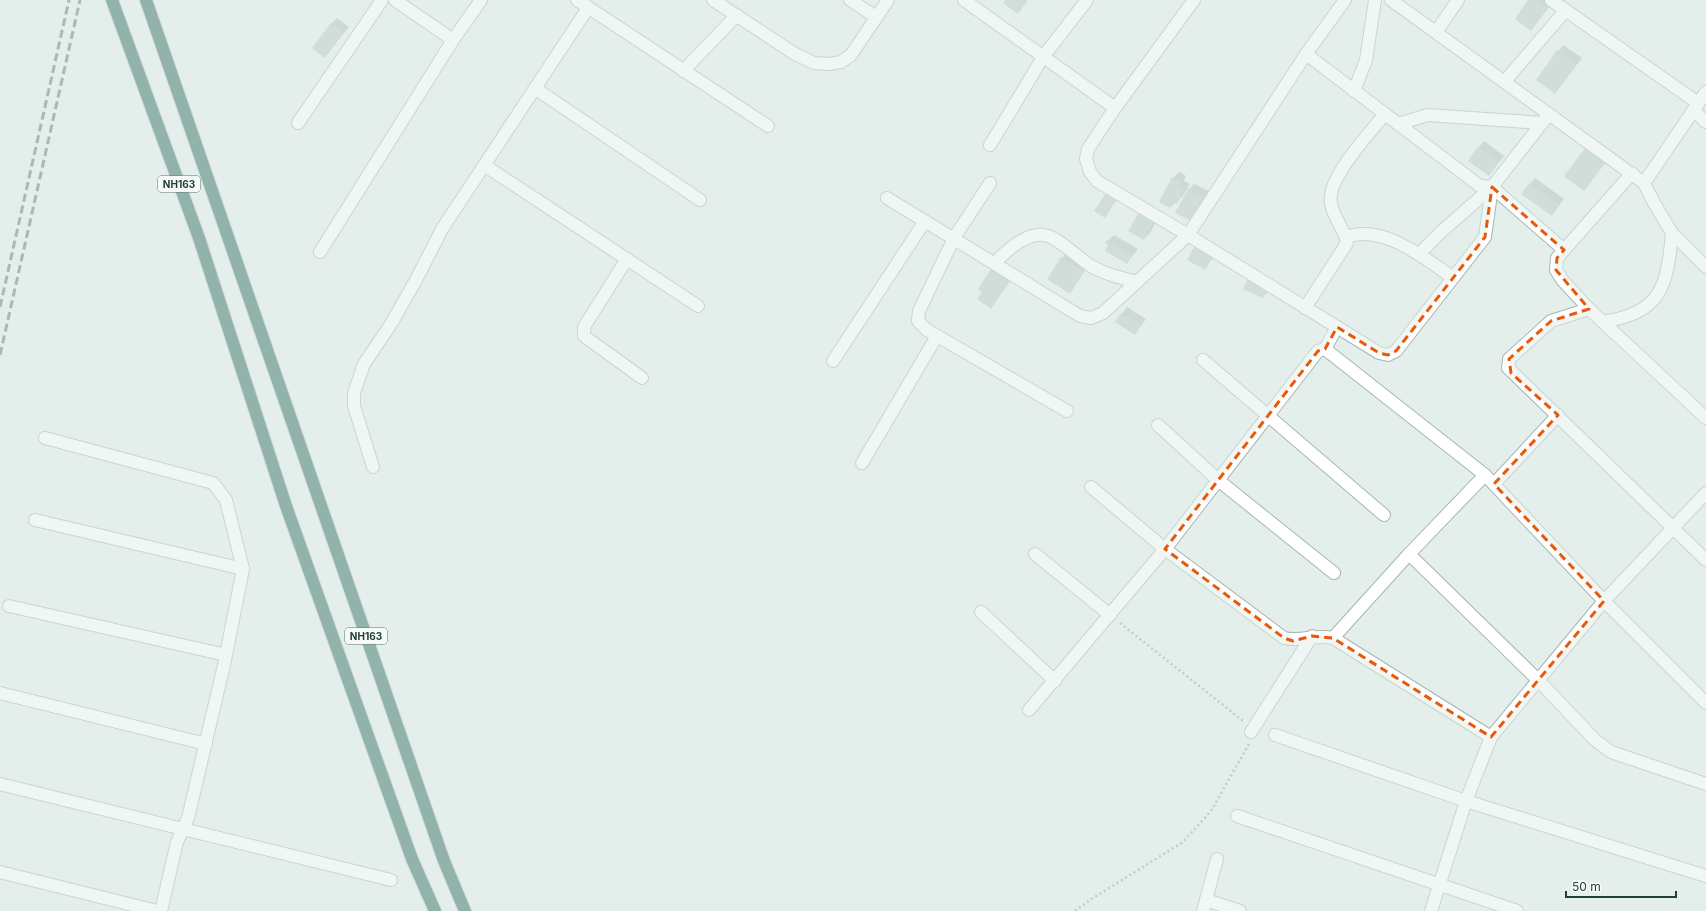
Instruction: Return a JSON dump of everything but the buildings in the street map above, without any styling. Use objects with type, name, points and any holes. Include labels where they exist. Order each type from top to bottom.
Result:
[{"type":"highway","name":"NH163","points":[[112,0],[199,238],[286,506],[412,859],[435,911]]},
{"type":"highway","name":"NH163","points":[[146,0],[444,861],[465,911]]},
{"type":"street","points":[[298,122],[382,0]]},
{"type":"street","points":[[395,0],[452,40]]},
{"type":"street","points":[[320,252],[452,40],[481,0]]},
{"type":"street","points":[[577,0],[768,126]]},
{"type":"street","points":[[713,0],[795,54],[814,63],[829,64],[841,62],[851,55],[888,0]]},
{"type":"street","points":[[850,0],[876,17]]},
{"type":"street","points":[[964,0],[1115,108]]},
{"type":"street","points":[[990,145],[1043,57],[1087,0]]},
{"type":"street","points":[[1194,0],[1115,108],[1088,149],[1086,159],[1090,172],[1097,181],[1188,235],[1379,353],[1388,355],[1396,351],[1484,237],[1492,187]]},
{"type":"street","points":[[887,198],[1080,316],[1091,318],[1103,313],[1188,235],[1306,54],[1345,0]]},
{"type":"street","points":[[1354,91],[1366,60],[1375,0]]},
{"type":"street","points":[[1391,0],[1505,81],[1546,119],[1632,173],[1644,183],[1672,233],[1706,267]]},
{"type":"street","points":[[1436,32],[1458,0]]},
{"type":"street","points":[[1551,0],[1696,106],[1706,122]]},
{"type":"street","points":[[373,467],[354,406],[354,393],[364,364],[391,324],[416,280],[442,229],[536,89],[588,8]]},
{"type":"street","points":[[1505,81],[1566,10]]},
{"type":"street","points":[[683,71],[737,15]]},
{"type":"street","points":[[1306,54],[1480,186],[1492,187],[1564,250]]},
{"type":"street","points":[[536,89],[700,200]]},
{"type":"street","points":[[1644,183],[1706,92]]},
{"type":"street","points":[[1305,308],[1347,243],[1346,237],[1333,211],[1330,192],[1337,176],[1385,114]]},
{"type":"street","points":[[1398,124],[1428,115],[1546,119]]},
{"type":"street","points":[[1419,254],[1441,232],[1492,187],[1546,119]]},
{"type":"street","points":[[484,165],[698,306]]},
{"type":"street","points":[[1632,173],[1557,258],[1556,270],[1563,281],[1603,322],[1706,418]]},
{"type":"street","points":[[990,183],[954,238],[919,311],[918,321],[927,330],[1067,411]]},
{"type":"street","points":[[833,361],[925,221]]},
{"type":"street","points":[[1346,237],[1357,233],[1375,235],[1395,242],[1419,254],[1452,277]]},
{"type":"street","points":[[1603,322],[1623,318],[1639,312],[1653,302],[1663,286],[1669,262],[1672,233]]},
{"type":"street","points":[[995,263],[1007,250],[1023,239],[1045,235],[1058,242],[1090,266],[1107,274],[1137,282]]},
{"type":"street","points":[[627,259],[584,327],[584,336],[642,378]]},
{"type":"street","points":[[1590,309],[1551,321],[1509,359],[1508,368],[1511,373],[1558,415],[1706,560]]},
{"type":"street","points":[[1029,710],[1165,549],[1318,351],[1325,349],[1337,327]]},
{"type":"street","points":[[862,463],[937,336]]},
{"type":"street","points":[[1325,349],[1485,475],[1604,601],[1706,703]]},
{"type":"street","points":[[1203,360],[1384,515]]},
{"type":"street","points":[[1494,484],[1558,415]]},
{"type":"street","points":[[1158,425],[1218,480],[1334,573]]},
{"type":"street","points":[[45,438],[213,483],[226,500],[243,569],[206,744],[188,818],[177,842],[161,911]]},
{"type":"street","points":[[1333,638],[1409,554],[1485,475]]},
{"type":"street","points":[[1092,487],[1165,549],[1284,638],[1293,641],[1312,636],[1333,638],[1491,738]]},
{"type":"street","points":[[1431,911],[1466,801],[1491,738],[1604,601],[1706,493]]},
{"type":"street","points":[[34,520],[243,569]]},
{"type":"street","points":[[1034,554],[1110,615]]},
{"type":"street","points":[[1409,554],[1538,680],[1595,740],[1610,752],[1706,784]]},
{"type":"street","points":[[9,606],[226,655]]},
{"type":"street","points":[[980,612],[1055,680]]},
{"type":"street","points":[[1251,732],[1312,636]]},
{"type":"street","points":[[0,693],[206,744]]},
{"type":"street","points":[[1275,735],[1466,801],[1706,876]]},
{"type":"street","points":[[0,784],[391,880]]},
{"type":"street","points":[[1237,816],[1517,911]]},
{"type":"street","points":[[1217,859],[1204,905],[1240,911]]},
{"type":"street","points":[[0,872],[157,911]]},
{"type":"path","points":[[1075,911],[1183,842],[1211,811],[1249,747],[1251,732],[1247,724],[1110,615]]},
{"type":"highlighted area","points":[[1492,187],[1564,250],[1557,258],[1556,270],[1589,309],[1551,321],[1509,359],[1511,373],[1558,415],[1494,484],[1604,601],[1491,737],[1333,638],[1312,636],[1293,641],[1284,638],[1165,549],[1318,351],[1325,349],[1337,327],[1379,353],[1388,355],[1396,351],[1485,237]]},
{"type":"railway","points":[[0,307],[69,0]]},
{"type":"railway","points":[[0,355],[80,0]]}]
